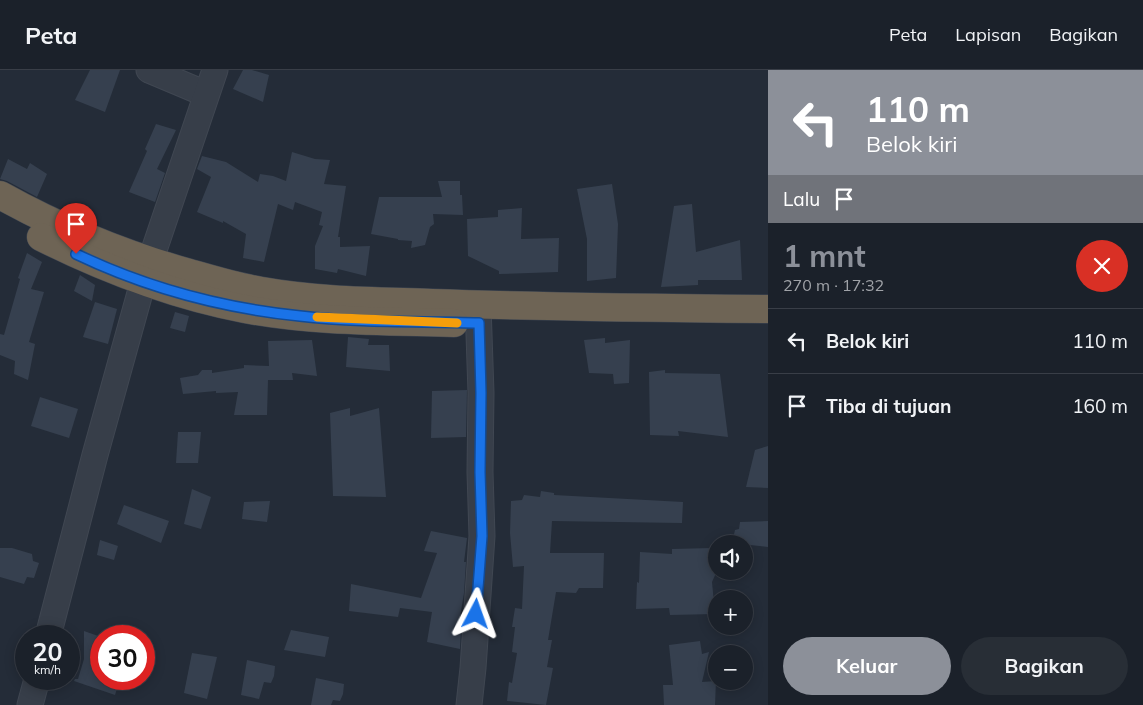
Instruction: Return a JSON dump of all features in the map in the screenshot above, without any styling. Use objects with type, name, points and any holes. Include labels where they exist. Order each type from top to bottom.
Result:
[{"type":"highway","points":[[0,195],[110,248],[147,272],[197,298],[246,309],[301,316],[768,310]]},
{"type":"highway","points":[[0,217],[90,261],[147,272]]},
{"type":"highway","points":[[478,314],[768,327]]},
{"type":"street","points":[[149,70],[206,94]]},
{"type":"street","points":[[51,625],[95,455],[147,272],[215,70]]},
{"type":"street","points":[[469,705],[482,536],[480,472],[481,393],[478,314]]},
{"type":"street","points":[[30,705],[34,690]]},
{"type":"building","points":[[90,70],[120,70],[105,112],[75,100]]},
{"type":"building","points":[[243,70],[252,70],[269,75],[263,102],[233,89]]},
{"type":"building","points":[[156,124],[176,130],[157,169],[165,173],[155,202],[129,192],[147,151],[145,149]]},
{"type":"building","points":[[292,152],[315,159],[330,160],[324,184],[346,186],[338,237],[340,237],[340,247],[370,246],[366,276],[338,269],[337,273],[315,269],[315,246],[323,226],[319,225],[322,212],[295,202],[293,210],[278,204],[264,262],[243,258],[246,234],[223,221],[223,223],[197,212],[211,177],[197,169],[202,156],[226,162],[258,182],[260,174],[286,181]]},
{"type":"building","points":[[8,159],[27,169],[30,163],[47,174],[37,197],[0,179]]},
{"type":"building","points":[[438,181],[460,181],[463,215],[433,214],[434,224],[430,227],[425,245],[411,248],[412,241],[371,234],[379,197],[442,197]]},
{"type":"building","points":[[612,184],[618,224],[616,278],[587,281],[587,239],[577,189]]},
{"type":"building","points":[[692,204],[696,252],[740,240],[742,280],[698,280],[698,285],[661,287],[674,206]]},
{"type":"building","points":[[522,208],[521,239],[559,238],[558,272],[499,274],[499,271],[468,256],[467,219],[498,217],[498,210]]},
{"type":"building","points":[[27,253],[42,262],[31,289],[44,292],[29,342],[35,344],[28,380],[14,374],[15,361],[0,355],[0,334],[4,335],[20,279],[18,278]]},
{"type":"building","points":[[80,275],[95,285],[92,301],[74,291]]},
{"type":"building","points":[[95,302],[117,309],[108,344],[83,337]]},
{"type":"building","points":[[175,312],[189,316],[185,332],[170,328]]},
{"type":"building","points":[[348,337],[369,339],[368,345],[389,345],[390,371],[346,367]]},
{"type":"building","points":[[605,338],[605,343],[630,340],[629,383],[614,384],[613,374],[589,373],[584,340]]},
{"type":"building","points":[[312,340],[317,376],[292,373],[293,380],[268,380],[267,415],[234,415],[238,392],[216,393],[216,391],[183,394],[180,378],[198,375],[202,370],[212,370],[212,373],[244,368],[244,365],[269,366],[268,341]]},
{"type":"building","points":[[665,370],[665,373],[720,374],[728,437],[678,431],[679,436],[650,435],[649,372]]},
{"type":"building","points":[[467,390],[466,437],[431,438],[432,391]]},
{"type":"building","points":[[40,397],[78,409],[69,438],[31,426]]},
{"type":"building","points":[[350,408],[350,416],[379,408],[386,497],[333,496],[330,413]]},
{"type":"building","points":[[178,432],[201,432],[198,463],[176,463]]},
{"type":"building","points":[[768,446],[768,488],[746,487],[755,450]]},
{"type":"building","points":[[192,489],[211,497],[201,529],[184,524]]},
{"type":"building","points":[[541,491],[554,493],[554,495],[683,502],[682,523],[552,521],[550,553],[604,553],[603,588],[579,588],[576,593],[556,592],[548,640],[552,640],[547,667],[553,668],[546,705],[507,701],[509,682],[512,683],[517,653],[512,652],[515,627],[512,627],[515,608],[522,609],[524,566],[513,567],[510,533],[511,501],[522,500],[524,495],[540,497]]},
{"type":"building","points":[[270,501],[267,522],[242,519],[244,502]]},
{"type":"building","points":[[124,505],[169,521],[161,543],[117,524]]},
{"type":"building","points":[[768,521],[768,547],[753,545],[753,535],[734,535],[735,530],[739,529],[740,522]]},
{"type":"building","points":[[431,531],[467,538],[464,562],[466,562],[464,593],[458,629],[461,629],[460,649],[427,642],[432,612],[400,608],[398,617],[349,611],[351,584],[421,598],[437,553],[424,551]]},
{"type":"building","points":[[100,540],[118,546],[114,560],[97,555]]},
{"type":"building","points":[[0,548],[12,548],[32,554],[33,561],[39,563],[34,578],[27,577],[24,584],[0,577]]},
{"type":"building","points":[[708,548],[708,580],[713,580],[713,590],[708,590],[708,614],[670,615],[669,608],[636,609],[640,552],[672,554],[672,549]]},
{"type":"building","points":[[291,630],[329,637],[325,657],[284,650]]},
{"type":"building","points":[[84,631],[90,633],[90,686],[80,683],[80,672],[84,659]]},
{"type":"building","points":[[700,641],[702,654],[708,652],[702,682],[708,682],[708,690],[716,690],[715,705],[664,705],[663,685],[673,685],[669,645]]},
{"type":"building","points":[[192,653],[217,657],[207,699],[184,693]]},
{"type":"building","points":[[247,660],[275,666],[271,683],[264,682],[259,699],[241,695]]},
{"type":"building","points":[[316,678],[344,684],[340,701],[333,700],[331,705],[311,705]]},
{"type":"building","points":[[100,690],[117,690],[115,695]]},
{"type":"slow traffic","points":[[317,317],[457,323]]},
{"type":"route","points":[[76,254],[143,282],[197,298],[246,309],[301,316],[366,320],[479,323],[482,536],[476,614]]}]
